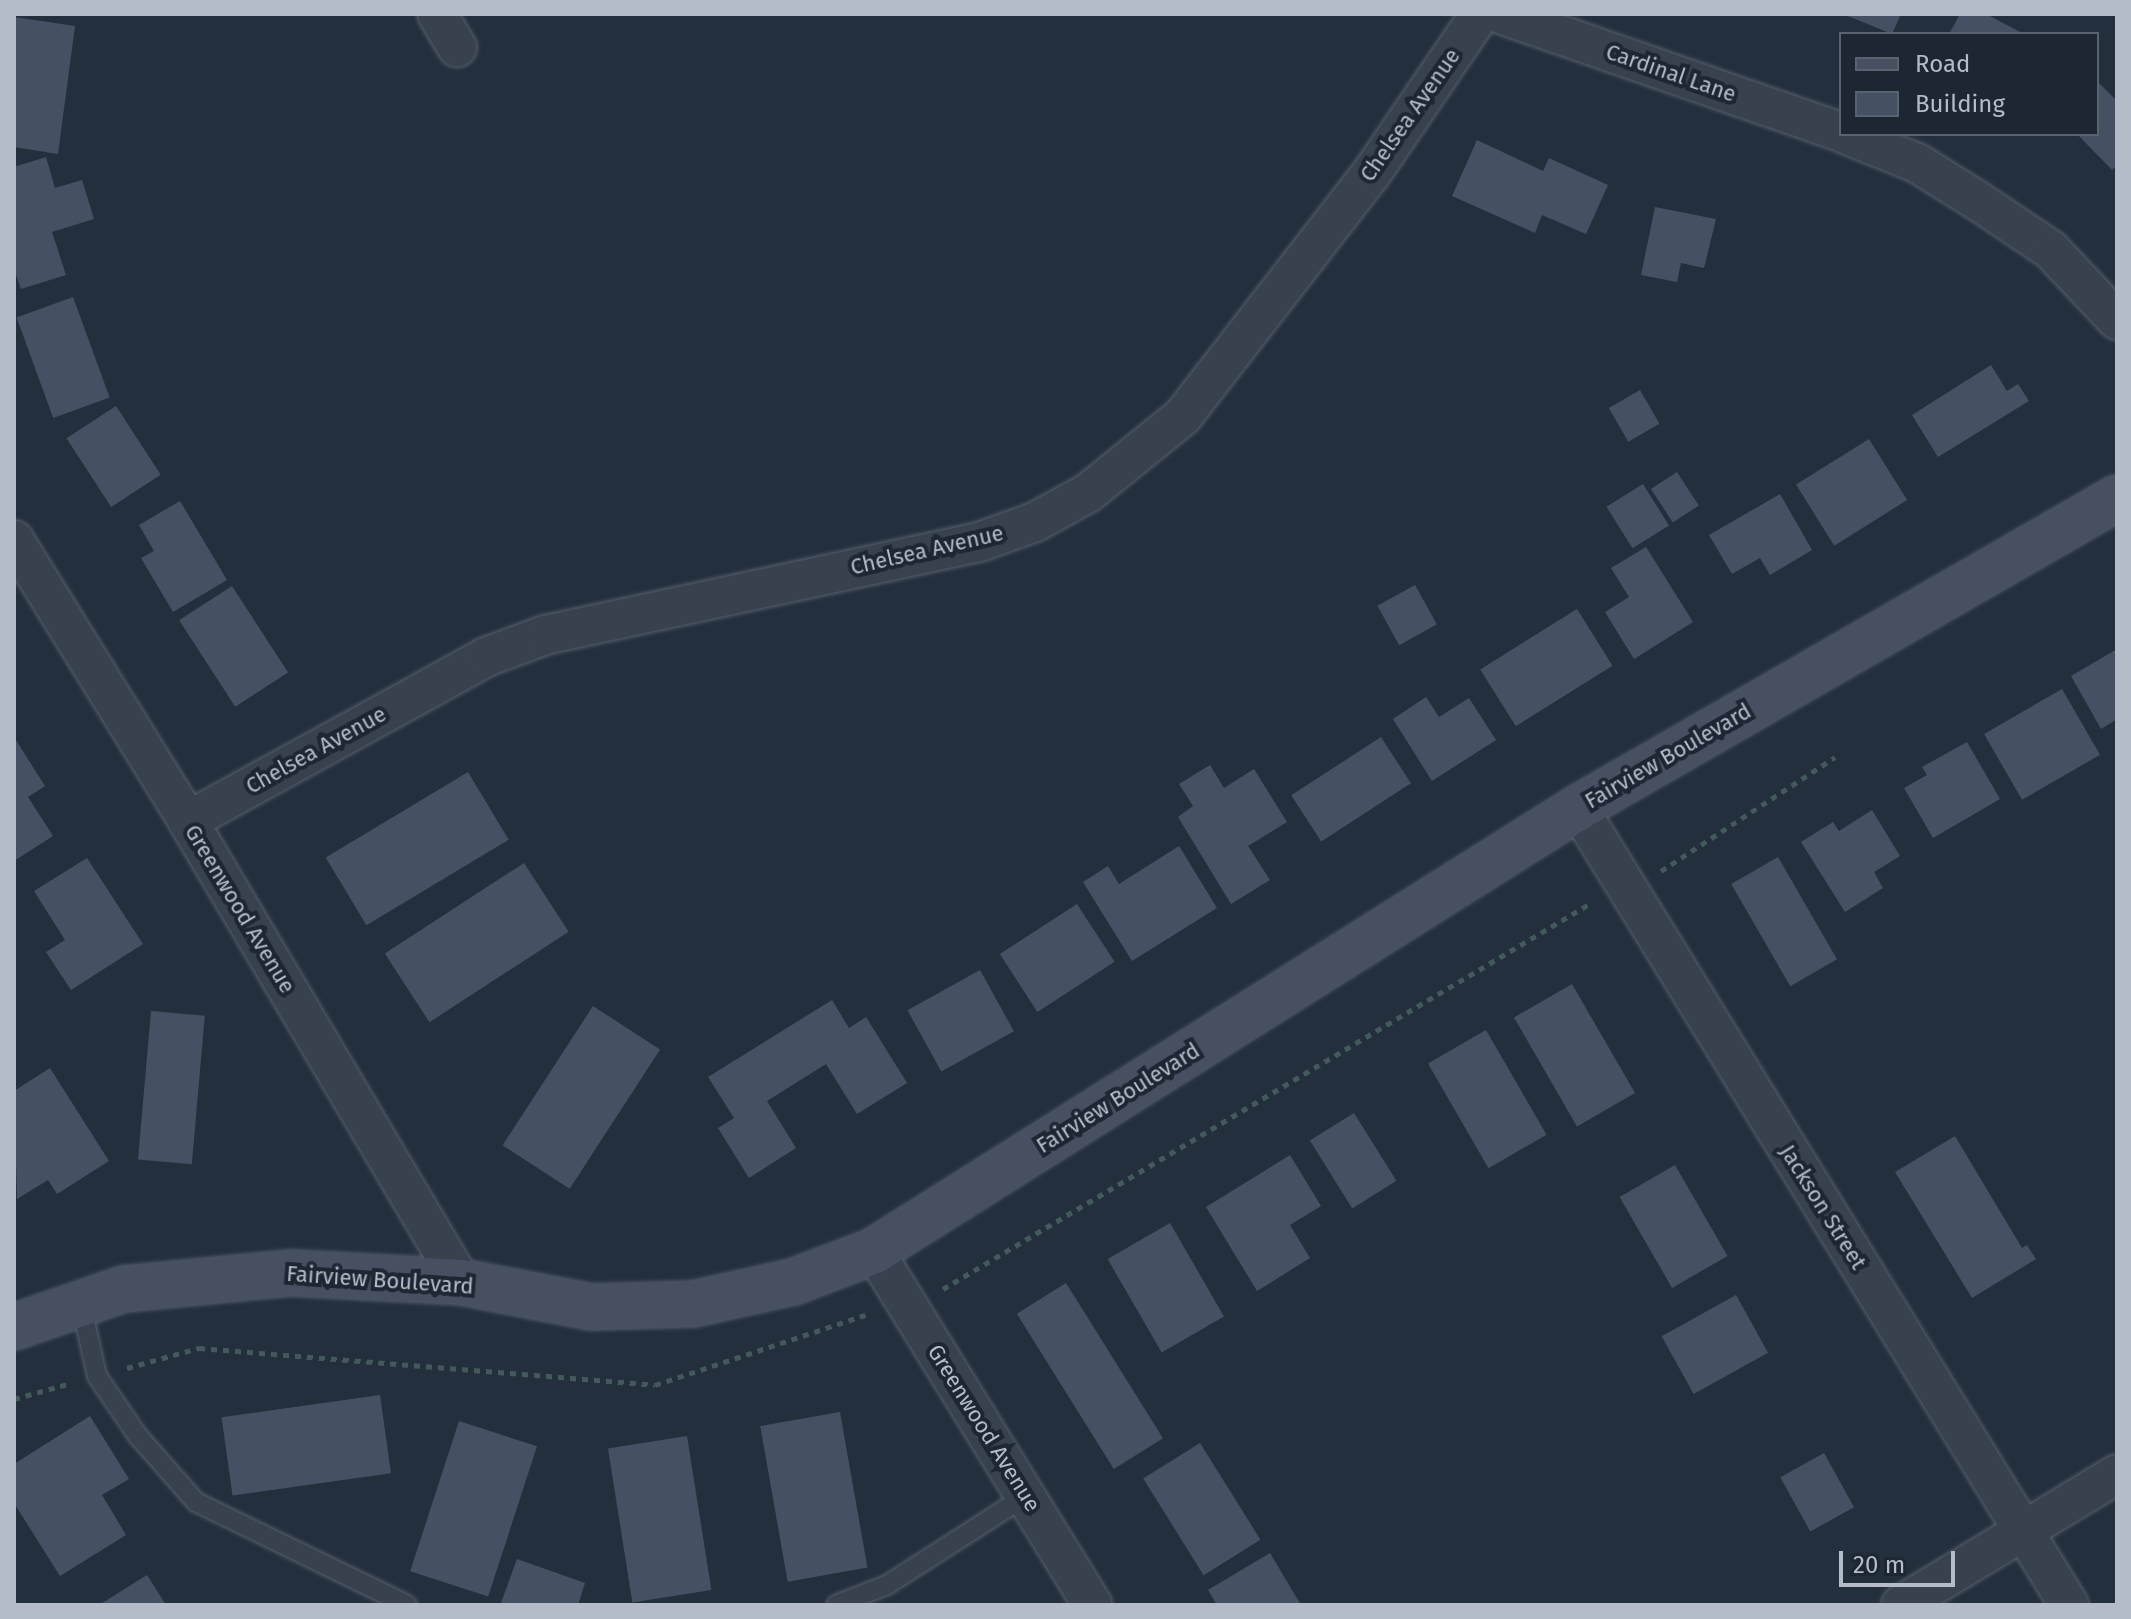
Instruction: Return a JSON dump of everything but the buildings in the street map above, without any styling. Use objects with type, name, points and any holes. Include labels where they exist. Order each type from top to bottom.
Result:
[{"type":"street","points":[[437,14],[457,47]]},
{"type":"street","name":"Chelsea Avenue","points":[[188,821],[486,657],[545,635],[982,541],[1035,522],[1088,493],[1183,416],[1371,174],[1480,14]]},
{"type":"street","name":"Cardinal Lane","points":[[1500,14],[1839,132]]},
{"type":"street","name":"Cardinal Lane","points":[[1850,136],[1917,163],[2051,250],[2117,320]]},
{"type":"street","name":"Fairview Boulevard","points":[[14,1327],[124,1289],[291,1273],[461,1282],[591,1307],[693,1304],[793,1282],[874,1251],[1578,808],[2117,498]]},
{"type":"street","name":"Greenwood Avenue","points":[[14,540],[188,821],[461,1282]]},
{"type":"street","name":"Jackson Street","points":[[1578,808],[2069,1605]]},
{"type":"street","name":"Greenwood Avenue","points":[[874,1251],[1093,1605]]},
{"type":"street","points":[[1901,1605],[2117,1474]]},
{"type":"lane","points":[[81,1304],[97,1376],[138,1436],[196,1502],[407,1605]]},
{"type":"lane","points":[[836,1605],[887,1585],[1027,1495]]}]
